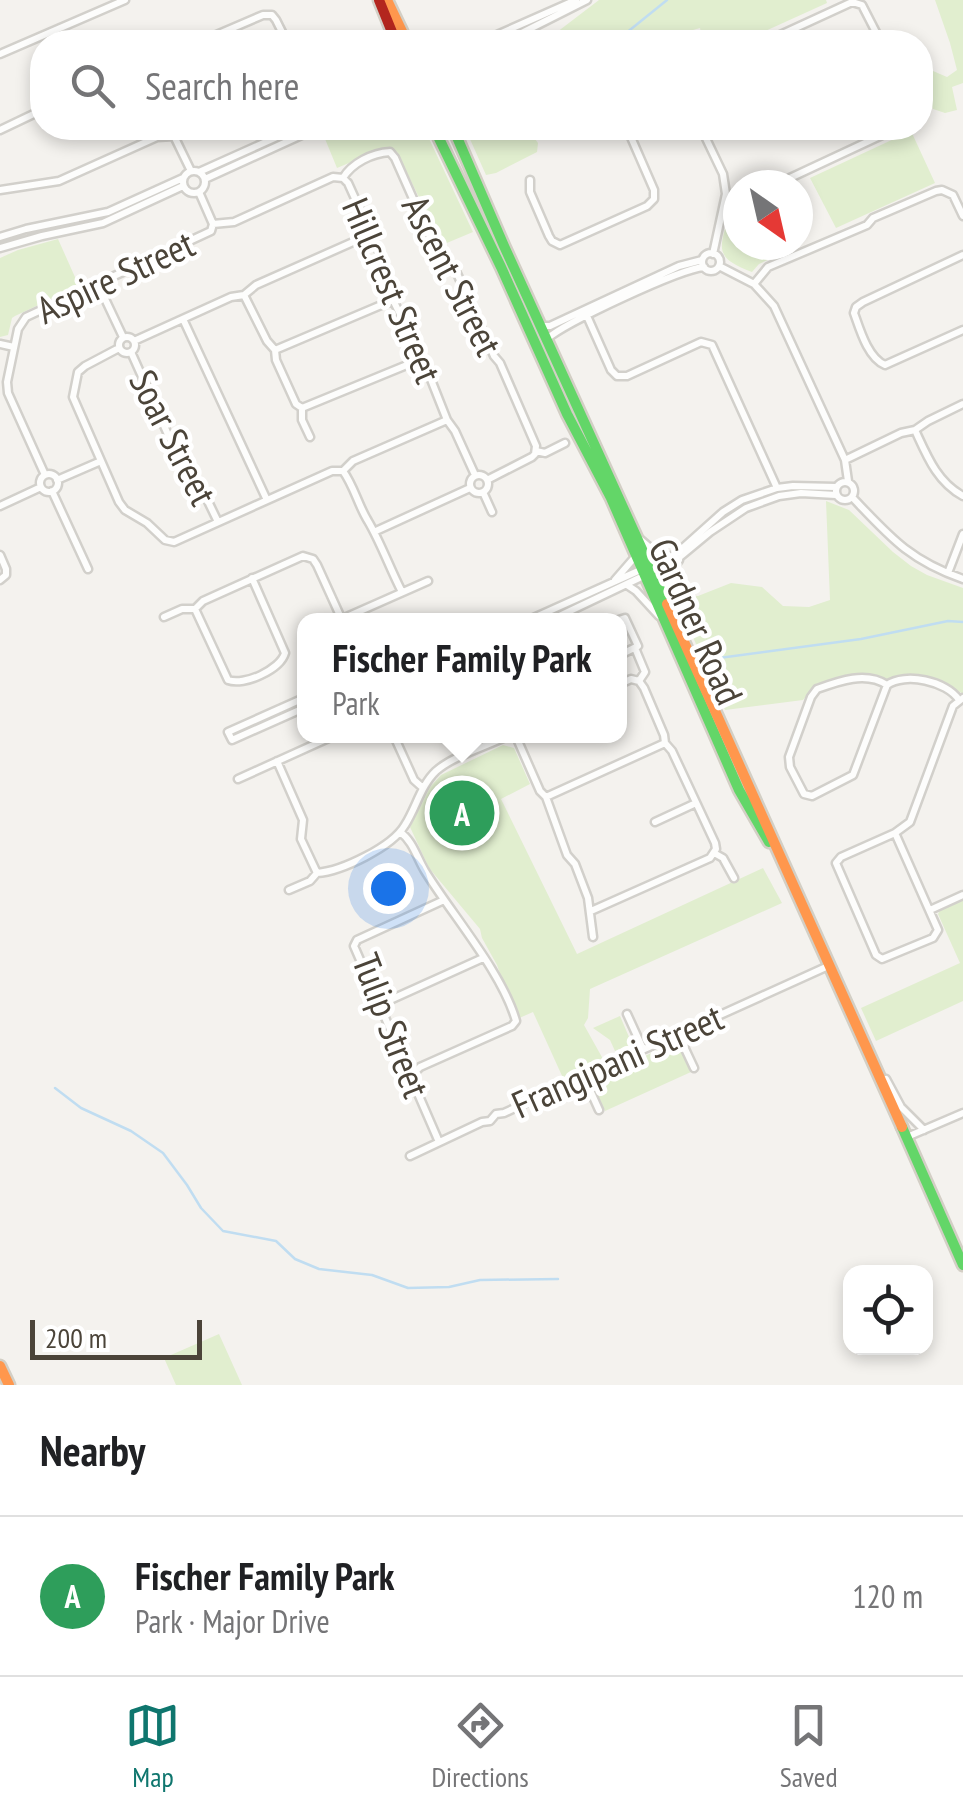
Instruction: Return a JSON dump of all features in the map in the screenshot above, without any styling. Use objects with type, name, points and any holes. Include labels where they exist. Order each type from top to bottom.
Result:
[{"type":"street","points":[[56,30],[126,0]]},
{"type":"street","points":[[379,0],[391,30]]},
{"type":"street","points":[[387,0],[402,30]]},
{"type":"street","points":[[521,30],[576,0]]},
{"type":"street","points":[[514,30],[587,0]]},
{"type":"street","points":[[791,30],[852,2],[862,5],[875,30]]},
{"type":"street","points":[[227,30],[262,14],[272,15],[281,30]]},
{"type":"street","points":[[0,54],[30,41]]},
{"type":"street","points":[[0,130],[30,116]]},
{"type":"street","points":[[0,190],[59,180],[147,140]]},
{"type":"street","points":[[180,140],[195,171],[205,179]]},
{"type":"street","points":[[0,248],[103,223],[183,182],[195,171],[269,140]]},
{"type":"street","points":[[205,179],[291,140]]},
{"type":"street","name":"Gardner Road","points":[[440,140],[611,498],[635,557],[663,593],[963,1265]]},
{"type":"street","name":"Gardner Road","points":[[457,140],[636,536],[664,620],[739,790],[768,839],[906,1138]]},
{"type":"street","points":[[530,180],[530,192],[549,236],[560,245],[647,206],[654,199],[654,190],[631,140]]},
{"type":"street","points":[[707,140],[723,174]]},
{"type":"street","points":[[807,170],[871,140]]},
{"type":"street","name":"Ascent Street","points":[[343,178],[351,166],[390,152],[434,246],[455,269],[536,451]]},
{"type":"street","name":"Hillcrest Street","points":[[213,224],[234,222],[333,176],[343,178],[386,267],[393,300],[419,360],[476,475]]},
{"type":"street","points":[[183,182],[192,194],[204,187],[205,179]]},
{"type":"street","points":[[0,237],[108,212],[183,182]]},
{"type":"street","points":[[754,284],[768,267],[936,191],[953,195],[963,216]]},
{"type":"street","name":"Aspire Street","points":[[45,475],[8,393],[18,329],[26,317],[211,231],[213,224],[199,192]]},
{"type":"street","points":[[712,254],[723,212]]},
{"type":"street","points":[[134,341],[230,297],[244,295],[371,234]]},
{"type":"street","points":[[501,268],[500,250],[504,246]]},
{"type":"street","points":[[703,264],[706,255],[712,254],[719,259],[719,266]]},
{"type":"street","points":[[963,254],[863,302],[854,313],[876,360],[885,365],[963,330]]},
{"type":"street","points":[[547,339],[587,316],[703,264]]},
{"type":"street","points":[[541,326],[565,320],[680,266],[703,264],[712,271],[719,266]]},
{"type":"street","points":[[719,266],[754,284],[774,306],[845,460],[848,481],[854,488],[852,497]]},
{"type":"street","name":"Soar Street","points":[[98,284],[122,337]]},
{"type":"street","points":[[244,295],[267,342],[275,350],[296,404],[302,408]]},
{"type":"street","points":[[275,350],[393,300]]},
{"type":"street","points":[[587,316],[617,376],[627,376],[701,342],[712,345],[777,488]]},
{"type":"street","points":[[183,319],[266,498]]},
{"type":"street","points":[[122,337],[134,341],[131,352],[119,348],[122,337]]},
{"type":"street","points":[[0,344],[14,346]]},
{"type":"street","points":[[119,348],[78,372],[74,397],[122,506],[168,541],[174,542],[332,471],[344,471],[353,461],[447,420]]},
{"type":"street","name":"Soar Street","points":[[131,352],[186,477],[204,493],[218,522]]},
{"type":"street","points":[[302,408],[419,360]]},
{"type":"street","points":[[845,460],[963,404]]},
{"type":"street","points":[[302,408],[302,420],[310,437]]},
{"type":"street","points":[[915,430],[940,477],[963,496]]},
{"type":"street","points":[[488,480],[532,458],[536,451],[545,453],[565,443]]},
{"type":"street","points":[[57,480],[101,460]]},
{"type":"street","points":[[344,471],[402,592]]},
{"type":"street","points":[[52,491],[45,491],[40,481],[45,475],[57,480]]},
{"type":"street","points":[[476,475],[488,480],[483,492],[475,493],[470,488],[476,475]]},
{"type":"street","points":[[52,491],[57,480]]},
{"type":"street","points":[[836,491],[842,482],[848,481]]},
{"type":"street","points":[[566,613],[627,585],[676,554],[732,506],[756,494],[808,485],[836,491],[844,500],[852,497]]},
{"type":"street","points":[[0,506],[41,487]]},
{"type":"street","points":[[376,531],[470,488]]},
{"type":"street","points":[[52,491],[88,569]]},
{"type":"street","points":[[663,593],[663,583],[680,558],[746,508],[790,494],[836,491]]},
{"type":"street","points":[[483,492],[492,512]]},
{"type":"street","points":[[852,497],[908,552],[924,563],[963,578]]},
{"type":"street","points":[[948,574],[963,534]]},
{"type":"street","name":"Gardner Road","points":[[636,536],[668,558]]},
{"type":"street","points":[[0,555],[6,569],[0,580]]},
{"type":"street","points":[[164,617],[194,608],[203,600],[308,556],[317,565],[339,613]]},
{"type":"street","points":[[611,585],[635,557]]},
{"type":"street","points":[[545,613],[680,558]]},
{"type":"street","points":[[194,608],[232,683],[244,682],[276,666],[285,653],[252,578]]},
{"type":"street","points":[[357,613],[428,580]]},
{"type":"street","points":[[627,585],[664,620]]},
{"type":"street","points":[[627,622],[638,646],[627,652]]},
{"type":"street","points":[[635,648],[644,672],[639,681]]},
{"type":"street","points":[[887,685],[877,678],[858,678],[814,692],[789,757],[804,794],[812,796],[853,775],[887,685],[894,680],[926,680],[954,691],[961,699],[953,706],[906,828],[894,833],[841,856],[836,863],[876,955],[882,959],[935,936],[937,926],[894,833]]},
{"type":"street","points":[[627,681],[639,681]]},
{"type":"street","points":[[591,911],[714,853],[715,843],[639,681]]},
{"type":"street","points":[[297,701],[228,732],[232,740],[297,711]]},
{"type":"street","points":[[238,779],[318,743]]},
{"type":"street","points":[[397,743],[414,780],[423,788]]},
{"type":"street","points":[[289,890],[310,881],[317,873],[328,872],[383,847],[400,832],[436,771],[492,743]]},
{"type":"street","points":[[522,743],[566,855],[575,864],[591,911],[593,937]]},
{"type":"street","points":[[546,797],[665,743]]},
{"type":"street","points":[[277,761],[304,820],[301,839],[317,873]]},
{"type":"street","points":[[655,822],[696,803]]},
{"type":"street","points":[[400,832],[410,841],[423,868],[483,958],[516,1021],[420,1067],[412,1075]]},
{"type":"street","points":[[714,853],[726,862],[734,878]]},
{"type":"street","points":[[930,910],[963,894]]},
{"type":"street","name":"Tulip Street","points":[[440,1142],[354,946],[357,940],[444,900]]},
{"type":"street","points":[[379,1005],[483,958]]},
{"type":"street","name":"Frangipani Street","points":[[410,1156],[826,966]]},
{"type":"street","points":[[627,1014],[644,1050]]},
{"type":"street","points":[[679,1036],[694,1068]]},
{"type":"street","points":[[878,1070],[901,1106],[924,1130]]},
{"type":"street","points":[[585,1079],[599,1110]]},
{"type":"street","points":[[906,1138],[963,1113]]},
{"type":"street","points":[[0,1366],[9,1385]]},
{"type":"green space","points":[[599,0],[827,3],[767,30],[560,30]]},
{"type":"green space","points":[[935,0],[963,0],[963,83],[952,87],[957,110],[945,113],[933,109],[933,71],[947,77],[957,70]]},
{"type":"green space","points":[[325,140],[430,140],[473,232],[442,245],[397,152],[387,147],[337,168]]},
{"type":"green space","points":[[470,140],[538,143],[537,152],[486,175]]},
{"type":"green space","points":[[892,140],[915,140],[935,183],[836,228],[813,177]]},
{"type":"green space","points":[[58,239],[79,286],[15,316],[8,335],[0,337],[0,258]]},
{"type":"green space","points":[[729,260],[768,260],[752,272]]},
{"type":"green space","points":[[826,501],[849,510],[911,566],[963,588],[963,694],[925,679],[859,676],[820,684],[803,700],[725,710],[674,594],[698,596],[731,583],[762,587],[783,606],[809,607],[830,600]]},
{"type":"green space","points":[[503,745],[514,748],[530,784],[501,799],[577,954],[763,868],[782,903],[590,989],[584,1025],[603,1059],[563,1078],[533,1012],[508,1023],[514,1014],[480,929],[429,868],[410,827],[430,787],[441,775]]},
{"type":"green space","points":[[963,899],[963,1001],[876,1041],[861,1008],[960,963],[938,914]]},
{"type":"green space","points":[[620,1016],[632,1044],[615,1051],[610,1040],[593,1028]]},
{"type":"green space","points":[[673,1043],[678,1045],[691,1072],[605,1111],[593,1085],[595,1079]]},
{"type":"green space","points":[[219,1334],[242,1385],[176,1385],[164,1358]]},
{"type":"waterway","points":[[630,30],[667,0]]},
{"type":"waterway","points":[[704,660],[861,639],[948,621],[963,622]]},
{"type":"waterway","points":[[55,1088],[81,1108],[131,1131],[163,1153],[201,1208],[223,1231],[276,1241],[295,1259],[319,1269],[372,1275],[408,1288],[449,1287],[480,1280],[558,1279]]},
{"type":"traffic: fast","points":[[440,140],[567,414],[611,498],[739,790],[769,842]]},
{"type":"traffic: fast","points":[[458,140],[667,604]]},
{"type":"traffic: fast","points":[[902,1127],[963,1265]]},
{"type":"traffic: slow","points":[[387,0],[401,30]]},
{"type":"traffic: slow","points":[[667,604],[902,1127]]},
{"type":"traffic: slow","points":[[0,1366],[9,1385]]},
{"type":"traffic: jam","points":[[379,0],[391,30]]},
{"type":"place","name":"Fischer Family Park","points":[[462,813]]}]
